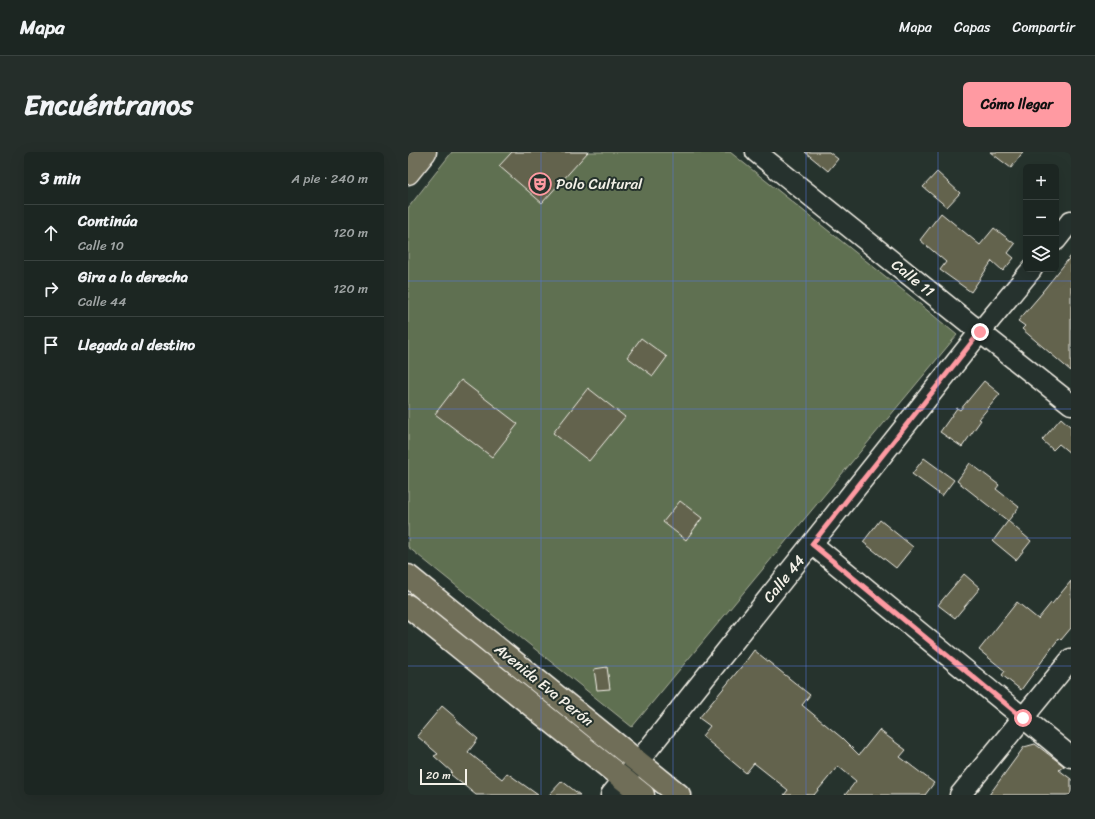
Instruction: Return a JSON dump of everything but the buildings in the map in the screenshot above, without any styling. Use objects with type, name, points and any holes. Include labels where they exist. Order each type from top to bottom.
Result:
[{"type":"main road","points":[[408,173],[425,152]]},
{"type":"main road","name":"Avenida Eva Perón","points":[[416,582],[679,795]]},
{"type":"main road","name":"Avenida Eva Perón","points":[[408,606],[617,787],[643,795]]},
{"type":"street","name":"Calle 11","points":[[768,156],[980,332],[1071,404]]},
{"type":"street","points":[[1059,236],[1071,221]]},
{"type":"street","name":"Calle 44","points":[[617,787],[1030,272]]},
{"type":"street","points":[[812,544],[1071,757]]},
{"type":"street","points":[[408,606],[416,582]]},
{"type":"street","points":[[960,795],[1071,659]]},
{"type":"green space","points":[[452,152],[730,152],[957,335],[632,727],[408,547],[408,208]]},
{"type":"place","name":"Polo Cultural","points":[[540,184]]},
{"type":"route","points":[[980,332],[812,544],[1023,718]]}]
